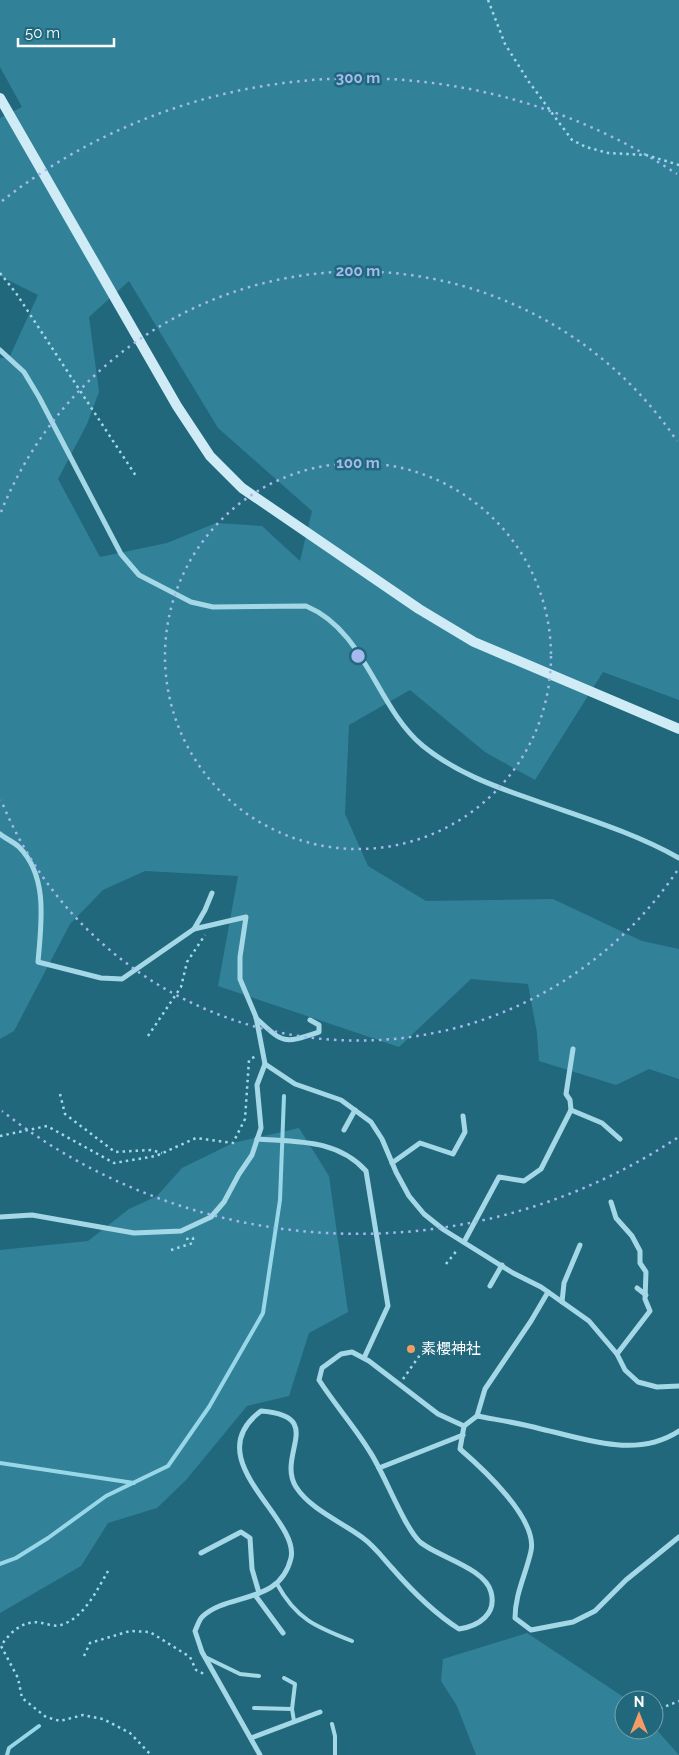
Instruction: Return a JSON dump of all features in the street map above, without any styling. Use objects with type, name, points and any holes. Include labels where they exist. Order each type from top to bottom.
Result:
[{"type":"street","points":[[0,98],[177,406],[210,456],[242,488],[419,609],[474,642],[679,729]]},
{"type":"street","points":[[0,350],[24,372],[121,554],[139,575],[191,602],[212,607],[306,606],[319,611],[339,629],[363,658],[380,690],[403,725],[423,746],[448,764],[486,783],[617,830],[679,858]]},
{"type":"street","points":[[0,834],[20,848],[35,871],[42,908],[38,962],[101,978],[122,979],[194,928],[206,910],[212,893]]},
{"type":"street","points":[[0,1218],[32,1215],[134,1232],[181,1231],[211,1217],[224,1202],[252,1155],[261,1128],[258,1085],[265,1064],[256,1017],[240,979],[240,956],[246,917],[194,928]]},
{"type":"street","points":[[256,1017],[277,1037],[290,1041],[319,1032],[319,1025],[310,1020]]},
{"type":"street","points":[[464,1242],[499,1177],[524,1181],[541,1169],[570,1110],[570,1100],[566,1094],[573,1049]]},
{"type":"street","points":[[265,1064],[295,1084],[341,1100],[372,1122],[409,1196],[424,1214],[464,1242],[548,1292],[589,1322],[617,1354],[625,1370],[638,1382],[657,1387],[679,1386]]},
{"type":"street","points":[[344,1130],[355,1110]]},
{"type":"street","points":[[570,1110],[602,1123],[620,1139]]},
{"type":"street","points":[[392,1164],[420,1142],[453,1154],[465,1132],[463,1116]]},
{"type":"street","points":[[257,1139],[327,1145],[356,1160],[366,1171],[388,1306],[364,1358]]},
{"type":"street","points":[[611,1202],[616,1218],[632,1236],[640,1251],[640,1263],[646,1272],[646,1295],[650,1311],[617,1354]]},
{"type":"street","points":[[562,1302],[564,1283],[580,1245]]},
{"type":"street","points":[[490,1286],[502,1265]]},
{"type":"street","points":[[637,1288],[646,1295]]},
{"type":"street","points":[[548,1292],[531,1322],[485,1389],[477,1416],[464,1426],[460,1449],[483,1470],[521,1514],[528,1530],[532,1548],[515,1607],[515,1618],[532,1630],[574,1622],[595,1611],[626,1580],[679,1537]]},
{"type":"street","points":[[260,1755],[205,1657],[195,1631],[202,1617],[228,1603],[257,1594],[277,1584],[284,1575],[291,1557],[288,1538],[259,1496],[240,1452],[242,1438],[248,1421],[261,1411],[282,1413],[293,1422],[297,1431],[290,1471],[300,1492],[364,1539],[439,1616],[460,1629],[473,1627],[484,1621],[492,1607],[491,1590],[476,1573],[420,1542],[370,1452],[319,1380],[322,1368],[341,1354],[352,1352],[364,1358],[438,1414],[464,1426]]},
{"type":"street","points":[[477,1416],[540,1428],[600,1445],[649,1443],[667,1439],[679,1431]]},
{"type":"street","points":[[379,1468],[463,1435]]},
{"type":"street","points":[[201,1553],[241,1532],[250,1538],[252,1569],[257,1594],[283,1633]]},
{"type":"street","points":[[251,1738],[320,1712]]},
{"type":"lane","points":[[277,1584],[287,1603],[315,1626],[352,1641]]},
{"type":"lane","points":[[205,1657],[240,1674],[258,1676]]},
{"type":"lane","points":[[284,1678],[295,1684],[292,1709],[294,1721]]},
{"type":"lane","points":[[254,1708],[292,1709]]},
{"type":"lane","points":[[332,1724],[336,1736],[335,1755]]},
{"type":"path","points":[[488,0],[506,44],[529,82],[572,140],[586,148],[608,153],[646,155],[679,165]]},
{"type":"path","points":[[0,273],[16,293],[136,476]]},
{"type":"path","points":[[148,1036],[181,987],[187,962],[211,925]]},
{"type":"path","points":[[0,1136],[47,1126],[114,1163],[162,1153],[196,1138],[233,1143],[245,1119],[248,1060],[263,1053]]},
{"type":"path","points":[[60,1094],[65,1114],[101,1139],[115,1152],[151,1150],[162,1153]]},
{"type":"path","points":[[171,1250],[193,1243],[193,1238],[184,1239]]},
{"type":"path","points":[[446,1264],[464,1242]]},
{"type":"path","points":[[399,1385],[427,1345]]},
{"type":"path","points":[[108,1571],[92,1599],[74,1618],[59,1626],[35,1622],[11,1631],[1,1646],[18,1678],[22,1698],[46,1718],[60,1721],[83,1715],[102,1719],[130,1733],[151,1755]]},
{"type":"path","points":[[84,1656],[90,1643],[130,1631],[150,1632],[190,1657],[196,1670],[219,1680]]},
{"type":"path","points":[[664,1707],[679,1701]]},
{"type":"shaded area","points":[[0,0],[679,0],[679,700],[603,672],[535,780],[485,752],[410,690],[349,725],[345,814],[368,866],[426,901],[553,899],[642,941],[679,949],[679,1079],[649,1069],[616,1085],[539,1061],[537,1033],[528,984],[471,979],[399,1047],[218,986],[238,876],[145,871],[103,890],[70,924],[14,1031],[0,1039],[0,358],[9,358],[38,295],[0,276],[0,118],[22,107],[0,67]],"holes":[[[129,281],[218,428],[312,511],[300,561],[262,526],[216,523],[167,543],[100,557],[58,479],[87,424],[99,392],[89,317]]]},
{"type":"shaded area","points":[[299,1128],[329,1176],[348,1312],[309,1333],[289,1396],[247,1406],[186,1480],[157,1508],[108,1523],[81,1566],[0,1613],[0,1250],[88,1241],[129,1209],[157,1196],[182,1168],[233,1143]]},
{"type":"shaded area","points":[[527,1633],[614,1691],[614,1740],[664,1740],[664,1738],[679,1755],[476,1755],[457,1706],[441,1681],[443,1659]]},
{"type":"waterway","points":[[0,1564],[16,1558],[48,1538],[106,1496],[168,1466],[209,1407],[263,1313],[280,1200],[284,1096]]},
{"type":"waterway","points":[[0,1463],[134,1483]]},
{"type":"waterway","points":[[7,1755],[9,1748],[39,1726]]},
{"type":"place","name":"素櫻神社","points":[[411,1349]]}]
